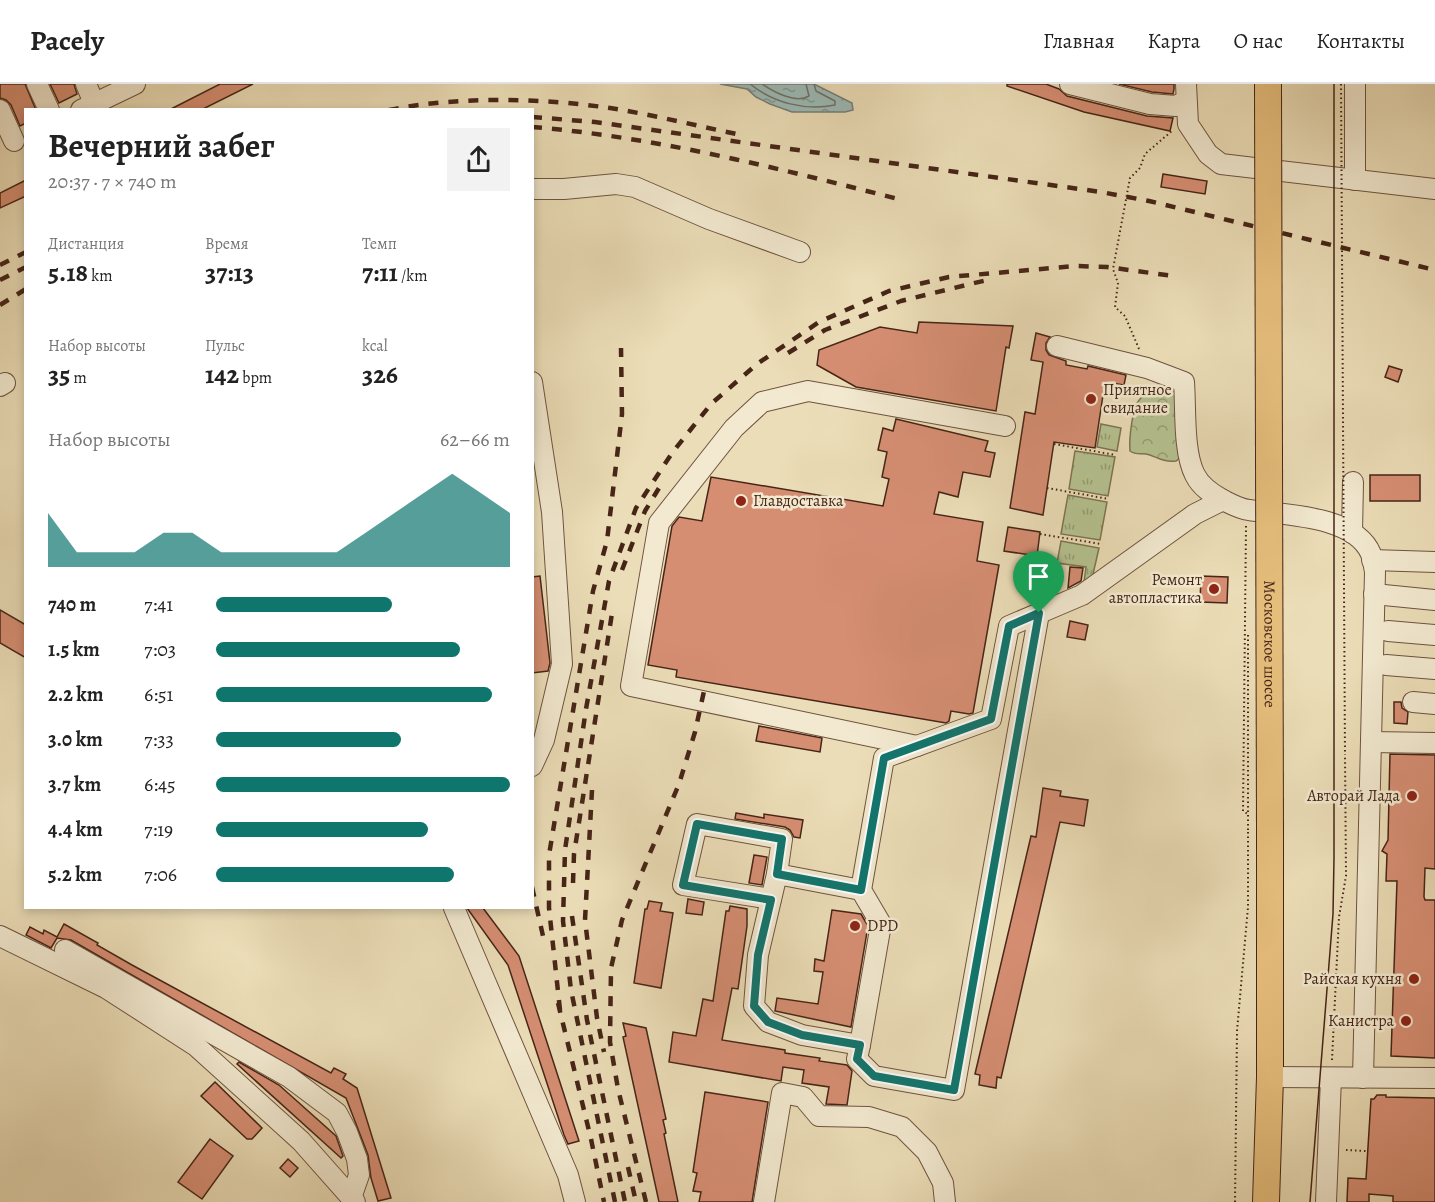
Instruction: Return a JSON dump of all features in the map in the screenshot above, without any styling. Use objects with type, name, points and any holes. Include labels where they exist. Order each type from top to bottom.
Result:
[{"type":"main road","name":"Московское шоссе","points":[[1266,1202],[1270,1077],[1259,830],[1268,84]]},
{"type":"lane","points":[[37,84],[48,108]]},
{"type":"lane","points":[[86,84],[88,106],[134,84]]},
{"type":"lane","points":[[1070,84],[1150,104],[1183,97],[1188,124],[1208,154],[1221,164],[1435,189]]},
{"type":"lane","points":[[1355,84],[1355,180]]},
{"type":"lane","points":[[0,110],[13,142]]},
{"type":"lane","points":[[534,189],[564,189],[616,184],[635,187],[709,219],[800,252]]},
{"type":"lane","points":[[1057,346],[1147,368],[1184,382],[1188,450],[1195,475],[1206,490],[1223,501],[1246,510],[1300,515],[1326,521],[1352,533],[1370,552],[1375,572],[1363,1078]]},
{"type":"lane","points":[[917,746],[631,686],[659,523],[734,428],[762,402],[808,391],[1005,426]]},
{"type":"lane","points":[[534,395],[552,512],[562,664],[544,740],[534,762]]},
{"type":"lane","points":[[1352,533],[1353,482]]},
{"type":"lane","points":[[1039,613],[954,1090],[874,1076],[857,1059],[881,924],[861,890],[884,758],[991,719],[1009,626],[1039,613],[1082,595],[1195,514],[1223,501]]},
{"type":"lane","points":[[1372,560],[1435,562]]},
{"type":"lane","points":[[1374,594],[1435,600]]},
{"type":"lane","points":[[1388,631],[1435,635]]},
{"type":"lane","points":[[1386,665],[1435,669]]},
{"type":"lane","points":[[1413,702],[1435,704]]},
{"type":"lane","points":[[1371,742],[1435,743]]},
{"type":"lane","points":[[771,900],[683,885],[697,824],[782,839],[777,874],[771,900],[758,955],[754,1006],[768,1022],[802,1035],[860,1045]]},
{"type":"lane","points":[[777,874],[861,890]]},
{"type":"lane","points":[[454,909],[568,1175],[575,1202]]},
{"type":"lane","points":[[0,936],[106,988],[196,1046],[301,1141],[353,1200]]},
{"type":"lane","points":[[65,950],[290,1077],[337,1113],[357,1159],[359,1175],[353,1200]]},
{"type":"lane","points":[[1270,1077],[1435,1078]]},
{"type":"lane","points":[[1326,1202],[1331,1078]]},
{"type":"lane","points":[[764,1202],[782,1093],[803,1097],[819,1116],[870,1117],[902,1127],[927,1152],[943,1183],[945,1202]]},
{"type":"path","points":[[1331,1078],[1339,917],[1346,876],[1341,84]]},
{"type":"path","points":[[1147,368],[1125,316],[1115,308],[1118,283],[1113,269],[1130,178],[1140,168],[1145,154],[1173,130],[1183,97]]},
{"type":"path","points":[[1054,444],[1116,455]]},
{"type":"path","points":[[1047,488],[1109,499]]},
{"type":"path","points":[[1246,510],[1243,811],[1248,814]]},
{"type":"path","points":[[1040,534],[1101,544]]},
{"type":"path","points":[[1235,1202],[1237,1031],[1248,907],[1259,830]]},
{"type":"path","points":[[1328,1149],[1366,1151]]},
{"type":"green space","points":[[1166,386],[1177,393],[1180,458],[1176,461],[1166,461],[1130,451],[1132,424],[1137,403],[1148,392]]},
{"type":"green space","points":[[1101,424],[1121,428],[1117,451],[1097,447]]},
{"type":"green space","points":[[1075,451],[1115,457],[1108,496],[1069,489]]},
{"type":"green space","points":[[1068,495],[1107,502],[1100,540],[1061,534]]},
{"type":"green space","points":[[1061,541],[1099,548],[1091,583],[1084,582],[1086,567],[1057,563]]},
{"type":"water","points":[[720,84],[814,84],[852,103],[853,110],[792,112],[756,97],[747,89]]},
{"type":"building","points":[[0,84],[25,84],[35,108],[24,108],[24,124],[20,126],[11,105],[0,98]]},
{"type":"building","points":[[50,84],[74,84],[77,94],[59,103]]},
{"type":"building","points":[[220,84],[253,84],[205,108],[173,108]]},
{"type":"building","points":[[1007,84],[1046,84],[1059,89],[1067,96],[1147,116],[1173,118],[1170,131],[1084,112],[1007,86]]},
{"type":"building","points":[[1119,84],[1174,84],[1174,89],[1173,94],[1152,92]]},
{"type":"building","points":[[1163,174],[1207,181],[1205,194],[1161,187]]},
{"type":"building","points":[[24,181],[24,197],[0,208],[0,193]]},
{"type":"building","points":[[919,322],[1013,326],[1009,348],[1006,347],[996,411],[856,387],[817,365],[819,350],[880,327],[917,333]]},
{"type":"building","points":[[1036,333],[1050,337],[1046,343],[1046,350],[1049,355],[1066,361],[1066,365],[1087,369],[1088,366],[1126,375],[1124,385],[1105,382],[1095,448],[1054,442],[1043,515],[1010,508],[1025,412],[1035,414],[1043,362],[1031,360]]},
{"type":"building","points":[[1389,366],[1402,370],[1398,382],[1385,377]]},
{"type":"building","points":[[896,419],[988,441],[985,451],[995,453],[990,477],[963,472],[958,497],[939,492],[934,514],[983,522],[977,561],[999,565],[973,713],[951,711],[949,721],[946,723],[676,677],[677,670],[648,665],[672,526],[679,517],[702,521],[711,477],[883,506],[889,479],[882,477],[887,452],[878,450],[883,428],[893,431]]},
{"type":"building","points":[[1370,475],[1420,475],[1420,501],[1370,501]]},
{"type":"building","points":[[1008,527],[1040,532],[1037,556],[1004,551]]},
{"type":"building","points":[[1070,567],[1083,568],[1081,581],[1068,588]]},
{"type":"building","points":[[540,576],[550,663],[548,671],[534,673],[534,577]]},
{"type":"building","name":"Ремонт автопластика","points":[[1201,576],[1228,577],[1227,603],[1200,602]]},
{"type":"building","points":[[0,610],[24,624],[24,657],[0,643]]},
{"type":"building","points":[[1070,621],[1088,625],[1085,640],[1067,637]]},
{"type":"building","points":[[1394,702],[1401,702],[1402,708],[1408,712],[1407,724],[1394,723]]},
{"type":"building","points":[[759,726],[822,738],[820,752],[756,741]]},
{"type":"building","points":[[1390,754],[1435,755],[1435,869],[1425,868],[1424,897],[1425,900],[1435,900],[1435,1058],[1391,1056],[1397,881],[1386,881],[1387,854],[1382,851],[1388,840]]},
{"type":"building","points":[[1043,788],[1061,791],[1060,796],[1088,800],[1084,826],[1060,822],[1001,1078],[997,1077],[996,1088],[979,1085],[980,1075],[975,1074],[1031,836],[1036,837]]},
{"type":"building","points":[[736,813],[764,818],[764,814],[803,820],[800,838],[794,837],[785,827],[735,819]]},
{"type":"building","points":[[754,855],[767,857],[762,885],[749,883]]},
{"type":"building","points":[[688,899],[704,902],[702,915],[686,913]]},
{"type":"building","points":[[649,901],[662,903],[660,911],[673,913],[661,988],[634,983],[645,909]]},
{"type":"building","points":[[730,906],[747,909],[747,926],[738,989],[732,988],[722,1040],[785,1050],[785,1053],[847,1065],[852,1071],[847,1105],[826,1104],[829,1087],[802,1083],[804,1070],[783,1067],[781,1081],[669,1062],[673,1032],[696,1036],[703,999],[713,1001],[726,911],[729,911]]},
{"type":"building","points":[[468,909],[484,909],[519,956],[579,1141],[568,1144],[564,1135],[508,965]]},
{"type":"building","points":[[832,910],[861,914],[868,926],[851,1027],[775,1011],[777,998],[818,1004],[823,972],[814,971],[815,959],[824,961]]},
{"type":"building","points":[[64,924],[132,965],[331,1073],[334,1068],[346,1074],[343,1079],[357,1088],[391,1198],[378,1201],[371,1178],[368,1155],[346,1098],[71,940],[57,938],[51,948],[26,935],[30,927],[43,934],[44,930],[57,937]]},
{"type":"building","points":[[623,1023],[646,1028],[666,1119],[663,1120],[666,1133],[664,1134],[678,1202],[659,1202],[623,1037],[626,1036]]},
{"type":"building","points":[[239,1062],[279,1085],[336,1136],[343,1156],[341,1158],[237,1064]]},
{"type":"building","points":[[215,1082],[262,1128],[252,1139],[247,1139],[201,1096]]},
{"type":"building","points":[[705,1092],[768,1102],[752,1202],[699,1202],[701,1192],[693,1191],[697,1173],[693,1172]]},
{"type":"building","points":[[1377,1095],[1435,1098],[1435,1202],[1393,1202],[1393,1196],[1369,1194],[1369,1202],[1347,1202],[1348,1178],[1366,1179],[1371,1099]]},
{"type":"building","points":[[210,1139],[233,1156],[202,1199],[178,1182]]},
{"type":"building","points":[[288,1159],[298,1168],[290,1177],[280,1168]]},
{"type":"tram line","points":[[1310,1202],[1333,914],[1334,84]]},
{"type":"railway","points":[[399,108],[443,102],[499,100],[556,102],[626,111],[741,135]]},
{"type":"railway","points":[[534,117],[595,122],[1101,192],[1149,201],[1435,270]]},
{"type":"railway","points":[[534,127],[672,146],[902,200]]},
{"type":"railway","points":[[0,265],[24,253]]},
{"type":"railway","points":[[615,1202],[571,990],[563,921],[565,850],[586,709],[609,581],[636,508],[672,453],[711,404],[757,364],[819,322],[889,291],[949,277],[1075,266],[1107,267],[1173,276]]},
{"type":"railway","points":[[0,280],[24,268]]},
{"type":"railway","points":[[788,353],[825,330],[901,301],[987,280]]},
{"type":"railway","points":[[0,305],[24,290]]},
{"type":"railway","points":[[560,1010],[549,908],[549,855],[593,591],[607,541],[622,414],[621,348]]},
{"type":"railway","points":[[622,570],[645,511],[659,488]]},
{"type":"railway","points":[[573,883],[574,854],[613,607]]},
{"type":"railway","points":[[646,1202],[618,1089],[610,1042],[611,968],[622,920],[679,784],[695,732],[706,682]]},
{"type":"railway","points":[[592,790],[585,920],[597,1018],[604,1052]]},
{"type":"railway","points":[[534,896],[545,945]]},
{"type":"railway","points":[[572,916],[587,1020],[625,1202]]},
{"type":"railway","points":[[558,1003],[604,1202]]},
{"type":"railway","points":[[628,1167],[636,1202]]},
{"type":"place","name":"Приятное свидание","points":[[1091,399]]},
{"type":"place","name":"Главдоставка","points":[[741,501]]},
{"type":"place","name":"Ремонт автопластика","points":[[1214,589]]},
{"type":"place","name":"Авторай Лада","points":[[1412,796]]},
{"type":"place","name":"DPD","points":[[855,926]]},
{"type":"place","name":"Райская кухня","points":[[1414,979]]},
{"type":"place","name":"Канистра","points":[[1406,1021]]},
{"type":"route","points":[[1039,613],[954,1090],[874,1076],[857,1059],[860,1045],[802,1035],[768,1022],[754,1006],[758,955],[771,900],[683,885],[697,824],[782,839],[777,874],[861,890],[884,758],[991,719],[1009,626],[1039,613]]}]
